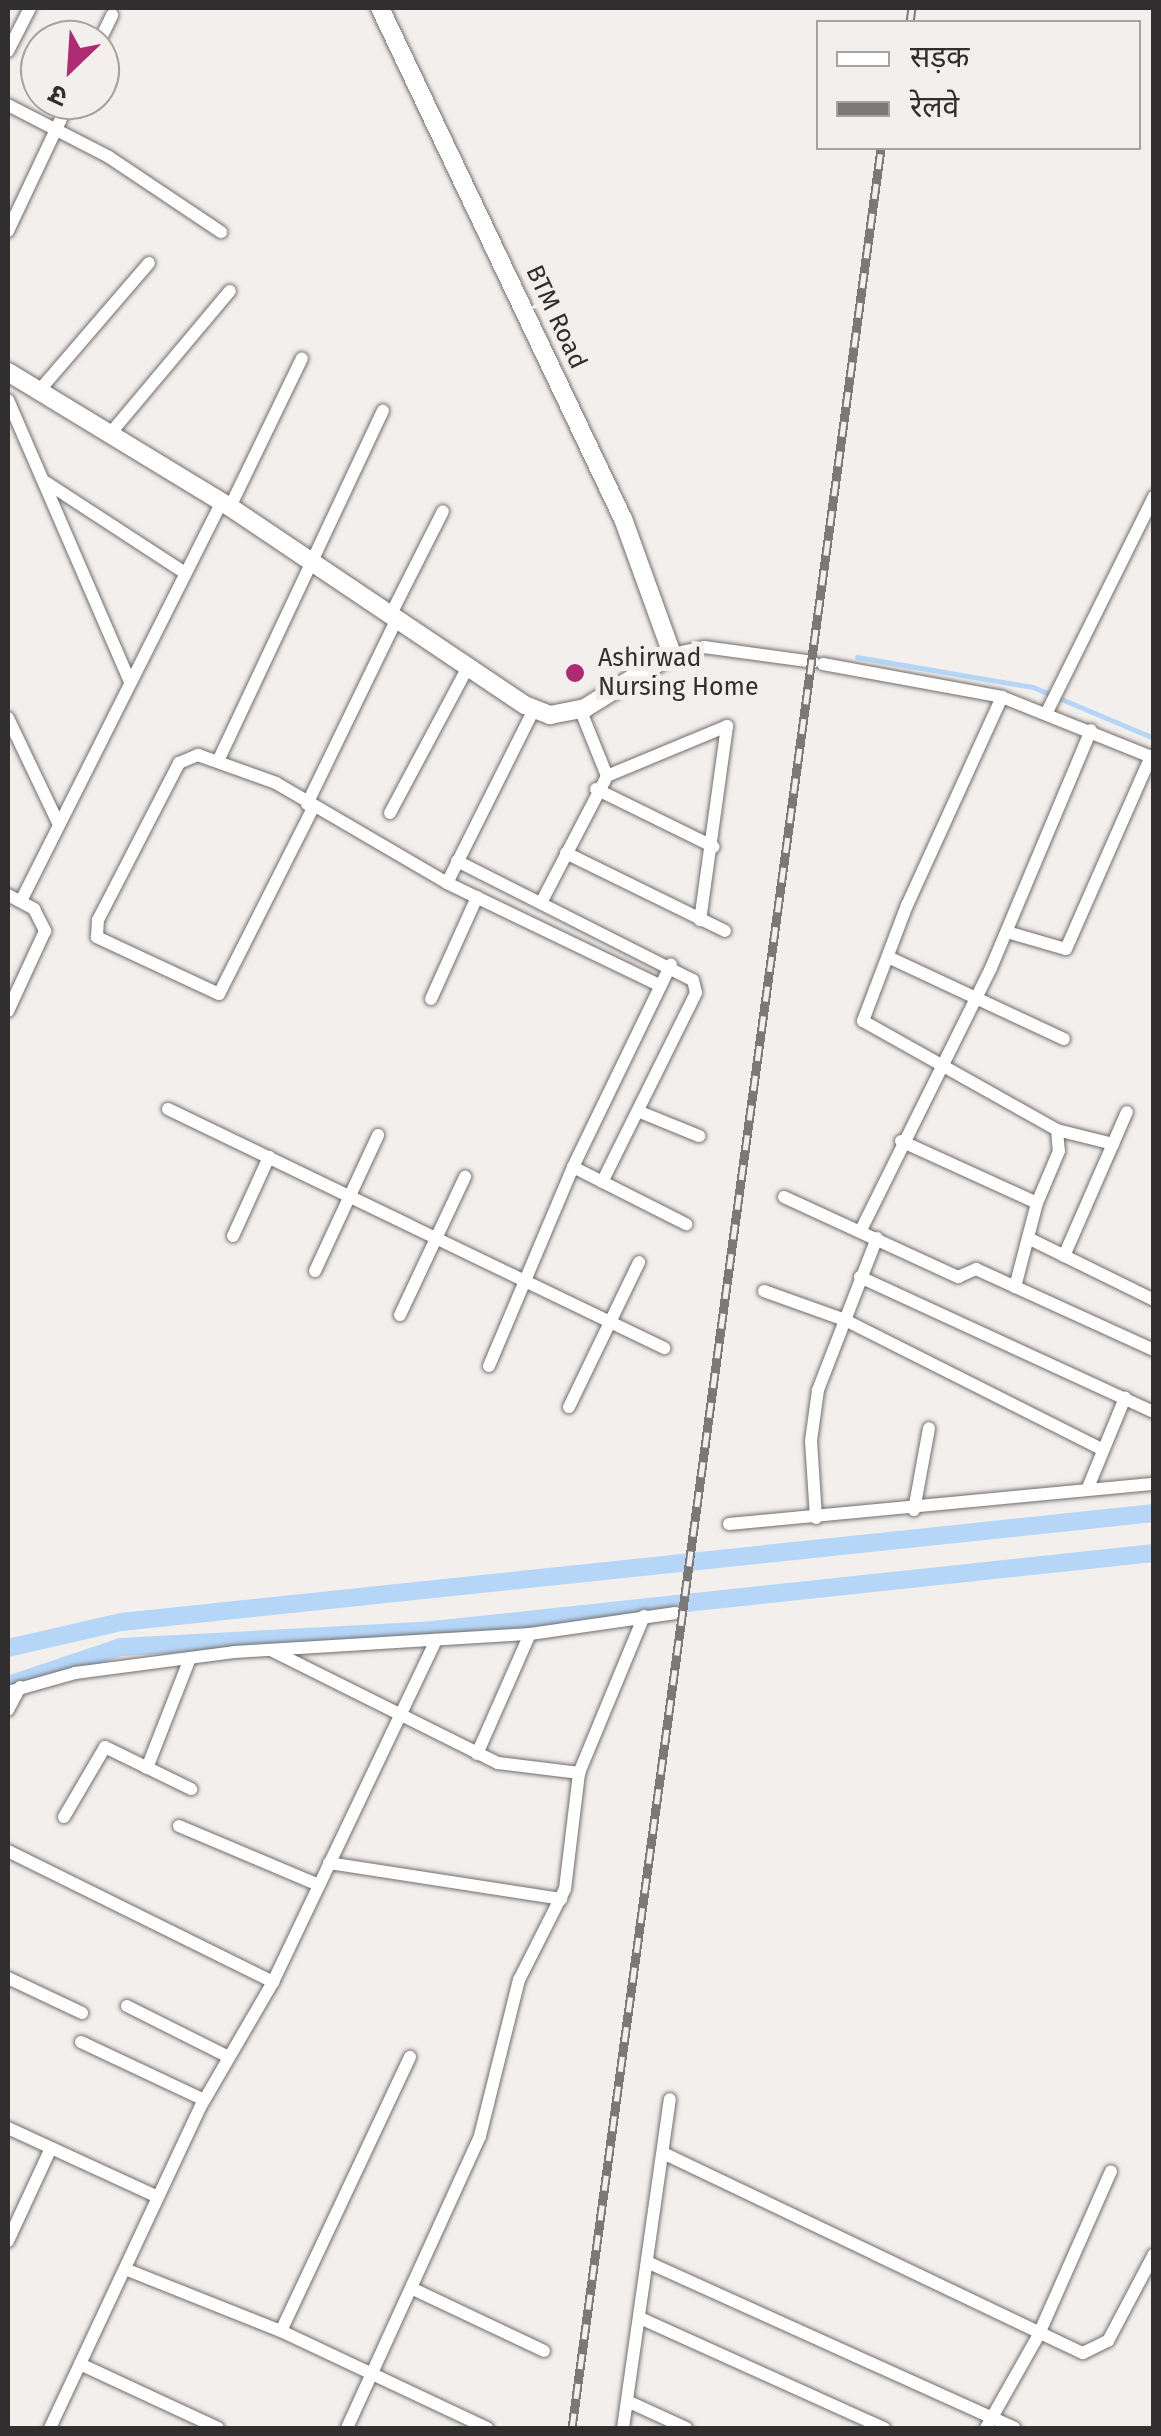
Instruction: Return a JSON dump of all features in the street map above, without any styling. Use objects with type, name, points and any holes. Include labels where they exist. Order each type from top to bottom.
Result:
[{"type":"street","points":[[8,51],[30,8]]},
{"type":"street","name":"BTM Road","points":[[380,8],[623,519],[672,654]]},
{"type":"street","points":[[110,20],[112,15]]},
{"type":"street","points":[[8,105],[56,130],[220,232]]},
{"type":"street","points":[[8,231],[61,120]]},
{"type":"street","points":[[38,392],[148,263]]},
{"type":"street","points":[[110,435],[230,291]]},
{"type":"street","points":[[8,1011],[45,931],[42,916],[14,898],[58,823],[182,571],[226,505],[302,358]]},
{"type":"street","points":[[8,372],[226,505],[468,666],[550,715],[580,709],[672,654],[704,647],[818,663],[1002,697],[1052,701],[1090,730],[1152,757],[1066,949],[1007,932]]},
{"type":"street","points":[[8,400],[129,680]]},
{"type":"street","points":[[219,759],[383,411]]},
{"type":"street","points":[[42,480],[182,571]]},
{"type":"street","points":[[1052,701],[1154,496]]},
{"type":"street","points":[[444,511],[310,806],[219,994],[106,946],[94,930],[179,764],[198,755],[219,759],[310,806],[447,883],[661,986]]},
{"type":"street","points":[[390,813],[468,666]]},
{"type":"street","points":[[1002,697],[888,957],[865,1028],[1056,1130],[1113,1144]]},
{"type":"street","points":[[447,883],[534,708]]},
{"type":"street","points":[[580,709],[607,776]]},
{"type":"street","points":[[8,718],[58,823]]},
{"type":"street","points":[[542,902],[596,789],[607,776],[727,726],[714,846],[700,920]]},
{"type":"street","points":[[862,1230],[901,1141],[946,1068],[1090,730]]},
{"type":"street","points":[[8,742],[21,750]]},
{"type":"street","points":[[596,789],[714,846]]},
{"type":"street","points":[[566,853],[725,931]]},
{"type":"street","points":[[457,861],[672,964],[693,980],[696,993],[602,1182]]},
{"type":"street","points":[[430,999],[477,897]]},
{"type":"street","points":[[888,957],[1064,1039]]},
{"type":"street","points":[[489,1366],[573,1168],[672,964]]},
{"type":"street","points":[[168,1108],[664,1348]]},
{"type":"street","points":[[640,1112],[698,1136]]},
{"type":"street","points":[[1064,1256],[1127,1112]]},
{"type":"street","points":[[1015,1286],[1037,1202],[1059,1151],[1056,1130]]},
{"type":"street","points":[[315,1271],[378,1135]]},
{"type":"street","points":[[901,1141],[1037,1202]]},
{"type":"street","points":[[233,1236],[269,1157]]},
{"type":"street","points":[[573,1168],[686,1224]]},
{"type":"street","points":[[400,1315],[465,1177]]},
{"type":"street","points":[[784,1197],[958,1277],[976,1269],[1154,1350]]},
{"type":"street","points":[[816,1518],[813,1424],[818,1390],[877,1238]]},
{"type":"street","points":[[1030,1238],[1154,1300]]},
{"type":"street","points":[[569,1407],[639,1262]]},
{"type":"street","points":[[860,1277],[1154,1412]]},
{"type":"street","points":[[764,1291],[845,1320],[1104,1450]]},
{"type":"street","points":[[1086,1490],[1125,1398]]},
{"type":"street","points":[[914,1510],[928,1428]]},
{"type":"street","points":[[729,1524],[914,1510],[1154,1484]]},
{"type":"street","points":[[8,1710],[14,1690],[190,1658],[530,1634],[674,1613]]},
{"type":"street","points":[[347,2428],[480,2136],[519,1980],[560,1899],[579,1773],[644,1616]]},
{"type":"street","points":[[477,1754],[530,1634]]},
{"type":"street","points":[[50,2428],[204,2100],[273,1982],[436,1640]]},
{"type":"street","points":[[270,1650],[398,1718],[498,1764],[579,1773]]},
{"type":"street","points":[[147,1768],[190,1658]]},
{"type":"street","points":[[64,1817],[98,1749],[191,1789]]},
{"type":"street","points":[[179,1826],[319,1885]]},
{"type":"street","points":[[8,1852],[273,1982]]},
{"type":"street","points":[[329,1863],[560,1899]]},
{"type":"street","points":[[8,1978],[82,2013]]},
{"type":"street","points":[[127,2006],[229,2057]]},
{"type":"street","points":[[81,2042],[204,2100]]},
{"type":"street","points":[[281,2331],[410,2057]]},
{"type":"street","points":[[624,2428],[670,2099]]},
{"type":"street","points":[[8,2128],[158,2197]]},
{"type":"street","points":[[8,2241],[51,2148]]},
{"type":"street","points":[[663,2153],[1038,2336],[1082,2353],[1101,2348],[1154,2254]]},
{"type":"street","points":[[989,2423],[1038,2336],[1111,2171]]},
{"type":"street","points":[[647,2262],[989,2423],[1014,2428]]},
{"type":"street","points":[[125,2269],[281,2331],[487,2428]]},
{"type":"street","points":[[411,2288],[544,2351]]},
{"type":"street","points":[[640,2318],[884,2428]]},
{"type":"street","points":[[80,2364],[218,2428]]},
{"type":"street","points":[[627,2401],[686,2428]]},
{"type":"waterway","points":[[857,657],[1033,687],[1154,738]]},
{"type":"waterway","points":[[8,1648],[121,1622],[1154,1513]]},
{"type":"waterway","points":[[8,1685],[121,1647],[433,1630],[1154,1553]]},
{"type":"railway","points":[[910,20],[912,8]]},
{"type":"railway","points":[[572,2428],[881,150]]},
{"type":"place","name":"Ashirwad Nursing Home","points":[[575,673]]}]
